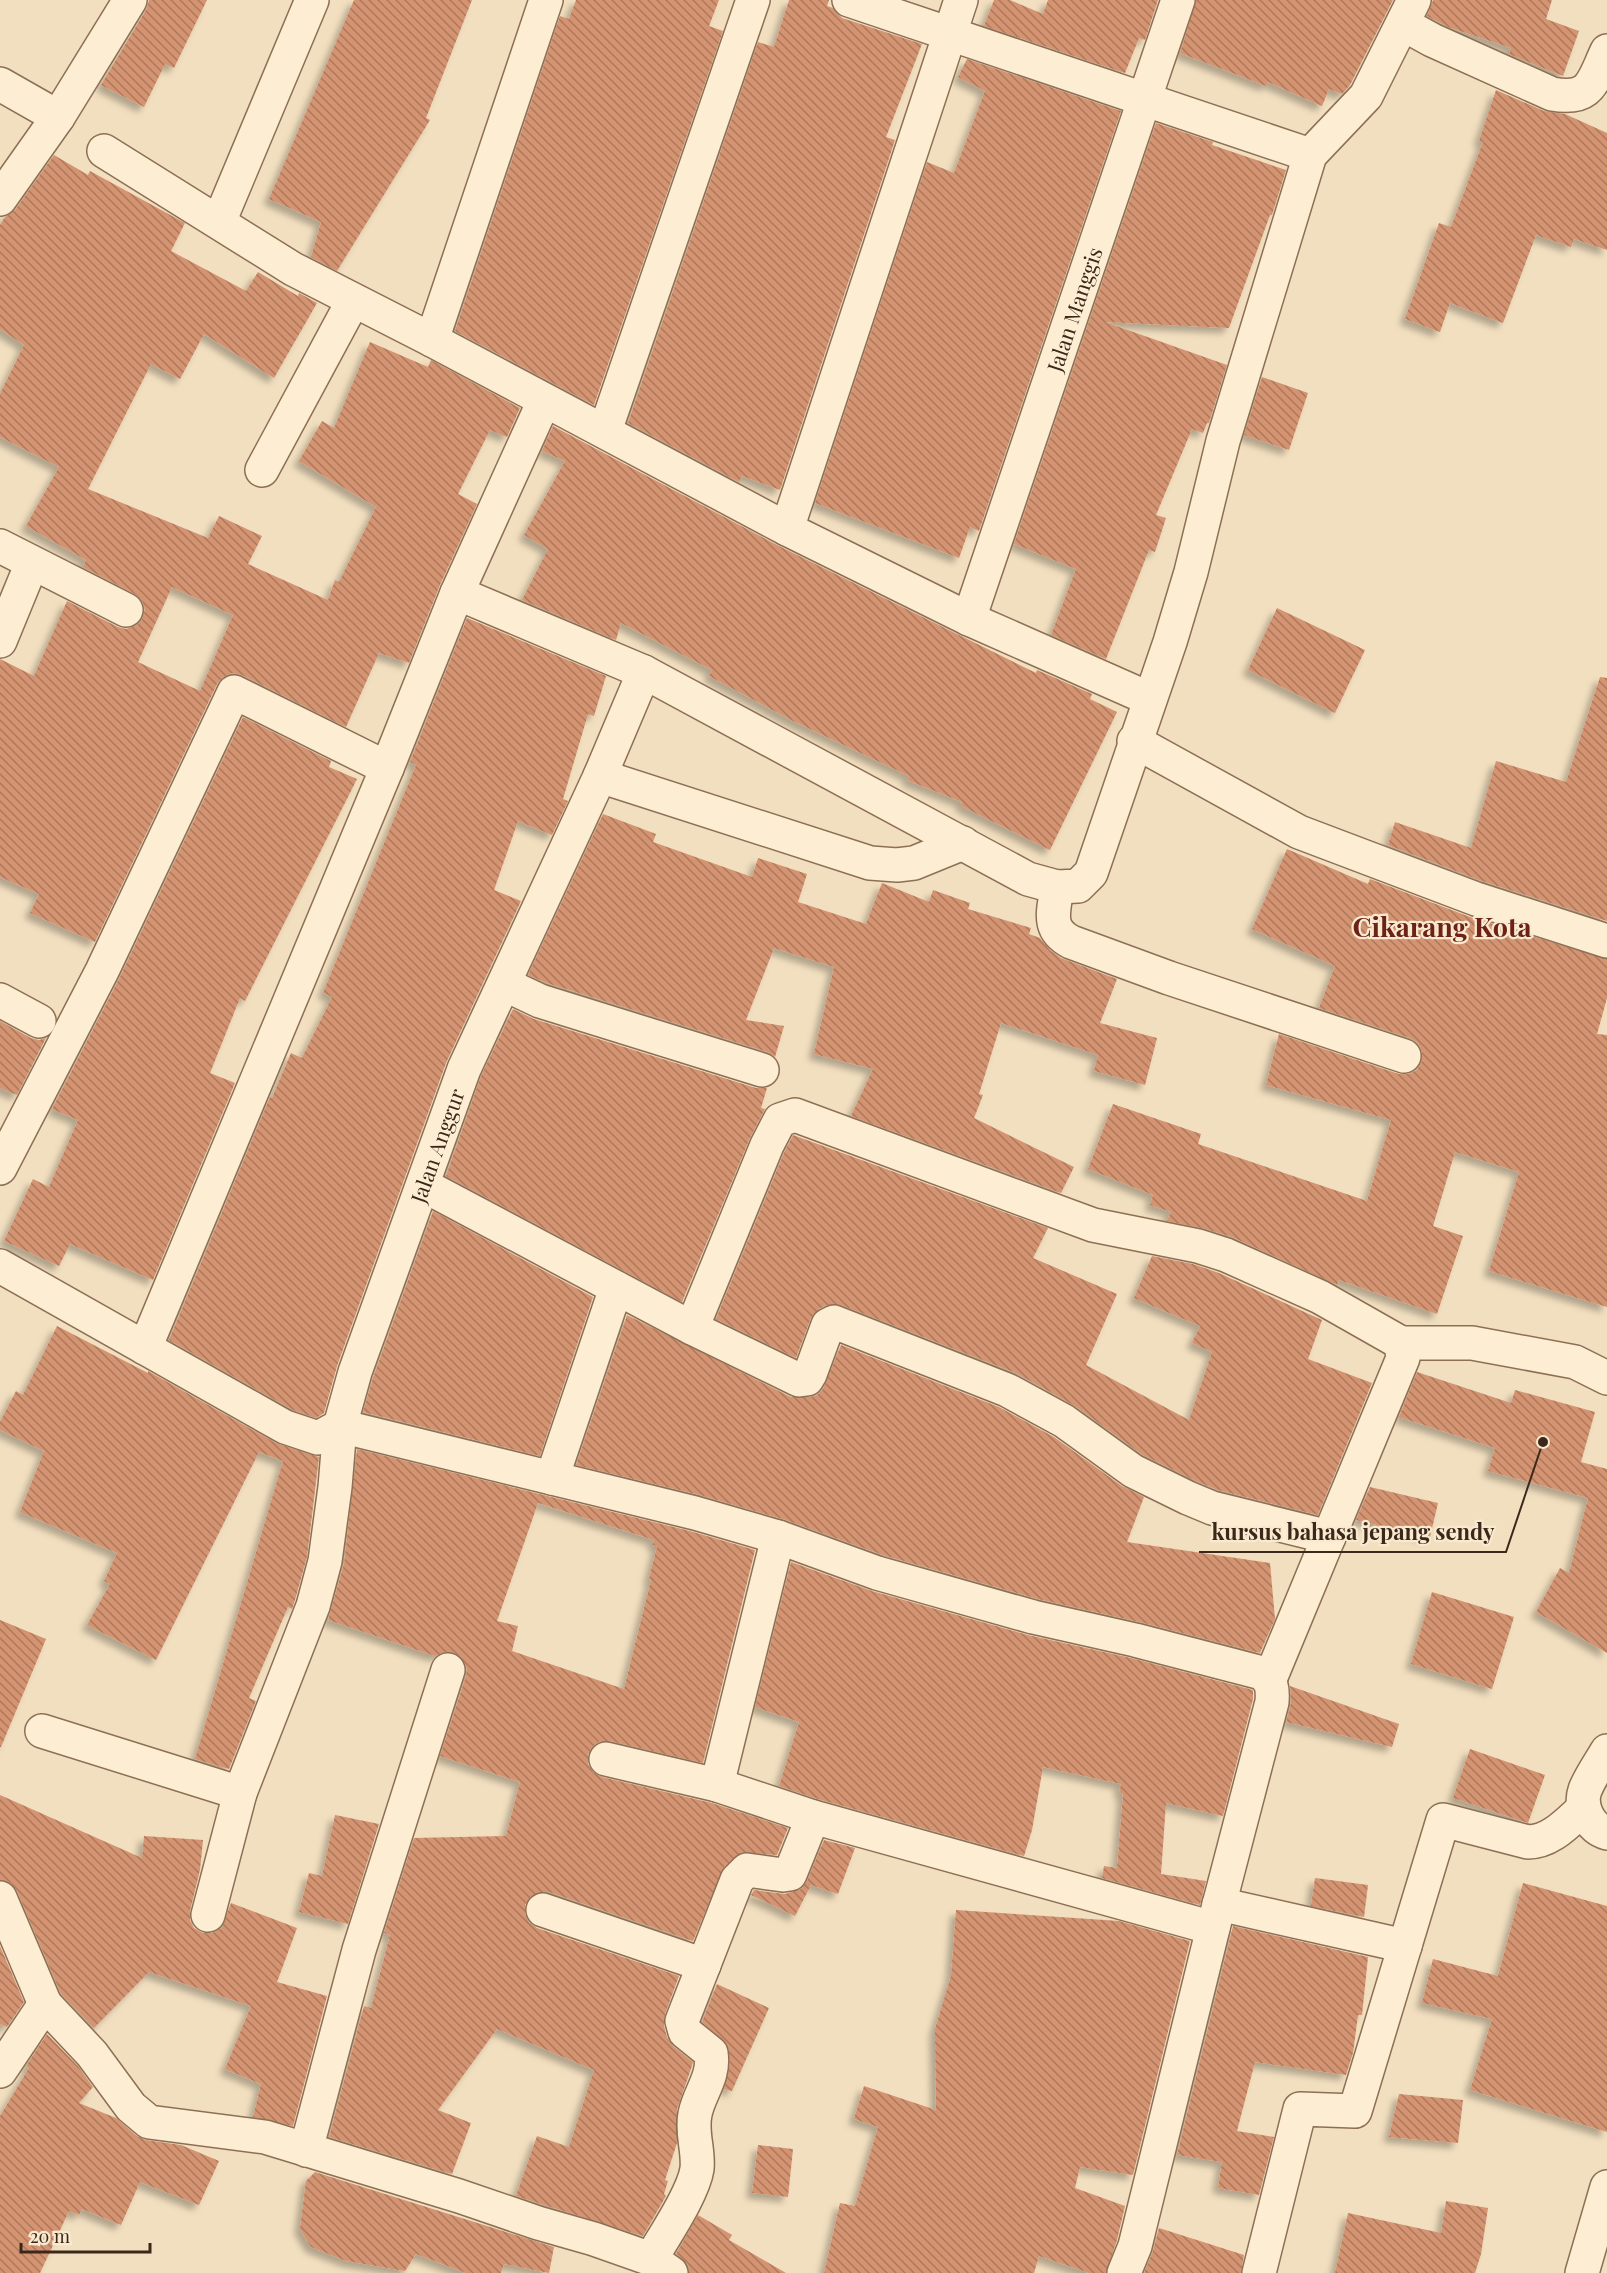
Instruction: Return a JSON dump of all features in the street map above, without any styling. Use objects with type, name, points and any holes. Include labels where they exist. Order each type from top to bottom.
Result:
[{"type":"street","points":[[0,199],[58,117],[130,0]]},
{"type":"street","points":[[219,222],[312,0]]},
{"type":"street","points":[[432,340],[546,0]]},
{"type":"street","points":[[605,431],[753,0]]},
{"type":"street","points":[[849,0],[1310,154]]},
{"type":"street","points":[[787,529],[961,0]]},
{"type":"street","name":"Jalan Manggis","points":[[969,619],[1178,0]]},
{"type":"street","points":[[457,593],[644,672],[1028,879],[1057,887],[1078,886],[1091,873],[1191,573],[1223,441],[1310,154],[1366,96],[1408,12],[1432,40],[1542,90],[1567,97],[1577,96],[1586,90],[1607,51]]},
{"type":"street","points":[[0,84],[58,117]]},
{"type":"street","points":[[104,151],[293,269],[605,431],[787,529],[969,619],[1150,699]]},
{"type":"street","points":[[262,470],[353,301]]},
{"type":"street","points":[[145,1348],[387,768],[457,593],[544,401]]},
{"type":"street","points":[[0,546],[126,610]]},
{"type":"street","points":[[0,641],[32,563]]},
{"type":"street","name":"Jalan Anggur","points":[[208,1915],[240,1793],[313,1606],[325,1561],[340,1426],[355,1372],[464,1069],[600,776],[644,672]]},
{"type":"street","points":[[0,1168],[102,971],[234,692],[387,768]]},
{"type":"street","points":[[1134,741],[1299,832],[1476,899],[1607,941]]},
{"type":"street","points":[[600,776],[870,863],[897,865],[914,863],[963,843]]},
{"type":"street","points":[[1057,887],[1054,924],[1062,937],[1071,942],[1169,978],[1404,1056]]},
{"type":"street","points":[[504,984],[540,1001],[762,1070]]},
{"type":"street","points":[[0,1000],[39,1021]]},
{"type":"street","points":[[692,1328],[767,1145],[780,1120],[795,1115],[1093,1225],[1198,1246],[1226,1254],[1320,1297],[1401,1342],[1472,1343],[1575,1362],[1607,1378]]},
{"type":"street","points":[[423,1185],[692,1328],[799,1380],[804,1380],[810,1374],[828,1324],[834,1322],[1007,1390],[1065,1421],[1133,1471],[1188,1498],[1212,1508],[1329,1537]]},
{"type":"street","points":[[0,1266],[285,1427],[318,1438],[340,1426],[695,1513],[778,1537],[877,1573],[1033,1617],[1246,1667],[1270,1679]]},
{"type":"street","points":[[552,1478],[616,1288]]},
{"type":"street","points":[[1124,2273],[1142,2220],[1216,1916],[1272,1702],[1273,1690],[1270,1679],[1403,1358],[1401,1342]]},
{"type":"street","points":[[717,1785],[778,1537]]},
{"type":"street","points":[[306,2150],[359,1950],[448,1670]]},
{"type":"street","points":[[42,1731],[240,1793]]},
{"type":"street","points":[[1607,1751],[1585,1791],[1584,1808],[1591,1823],[1607,1833]]},
{"type":"street","points":[[606,1759],[717,1785],[813,1817],[1216,1916],[1405,1946]]},
{"type":"street","points":[[1259,2273],[1300,2109],[1354,2111],[1443,1820],[1528,1842],[1538,1842],[1546,1839],[1584,1808]]},
{"type":"street","points":[[0,1898],[45,2004],[92,2054],[131,2107],[149,2122],[265,2138],[594,2239],[661,2266],[696,2172],[698,2158],[693,2132],[695,2116],[710,2074],[712,2058],[708,2049],[685,2032],[682,2021],[737,1880],[747,1870],[790,1874],[813,1817]]},
{"type":"street","points":[[543,1910],[704,1965]]},
{"type":"street","points":[[1,2065],[45,2004]]},
{"type":"street","points":[[1582,2273],[1607,2187]]},
{"type":"building","points":[[149,0],[207,0],[174,68],[165,64],[144,107],[101,85],[146,10]]},
{"type":"building","points":[[354,0],[472,0],[426,118],[430,120],[337,271],[311,257],[321,222],[269,199]]},
{"type":"building","points":[[576,0],[719,0],[709,26],[723,31],[594,405],[455,331],[560,16],[569,19]]},
{"type":"building","points":[[789,0],[829,0],[827,6],[833,8],[842,18],[922,44],[886,137],[895,140],[780,490],[742,476],[739,482],[628,423],[758,42],[774,47]]},
{"type":"building","points":[[994,0],[1010,0],[1043,14],[1048,0],[1158,0],[1145,40],[1139,38],[1125,73],[984,26]]},
{"type":"building","points":[[1196,0],[1393,0],[1350,85],[1342,94],[1329,89],[1322,106],[1268,82],[1266,86],[1180,53]]},
{"type":"building","points":[[1433,0],[1552,0],[1546,19],[1579,31],[1563,76],[1509,54],[1511,48],[1448,27],[1427,16]]},
{"type":"building","points":[[967,59],[1121,111],[979,531],[970,527],[959,558],[815,503],[927,162],[954,173],[985,91],[958,77]]},
{"type":"building","points":[[1496,90],[1544,111],[1565,114],[1607,133],[1607,250],[1574,239],[1571,247],[1536,235],[1503,323],[1450,303],[1440,332],[1405,319],[1439,223],[1451,227],[1483,142],[1479,141]]},
{"type":"building","points":[[1156,123],[1286,170],[1272,215],[1270,215],[1229,328],[1105,322],[1227,365],[1209,423],[1203,433],[1192,429],[1156,515],[1166,518],[1155,552],[1149,550],[1106,659],[1051,635],[1076,569],[1014,544]]},
{"type":"building","points":[[54,155],[88,175],[90,171],[185,223],[171,251],[246,291],[258,272],[298,296],[299,293],[317,303],[274,378],[204,334],[180,379],[151,364],[88,489],[208,538],[219,516],[262,536],[248,564],[328,600],[335,580],[339,582],[376,507],[299,461],[322,421],[334,428],[370,342],[428,367],[431,360],[520,408],[507,437],[490,430],[458,494],[477,504],[440,585],[409,663],[379,653],[346,727],[242,675],[232,673],[223,677],[217,684],[95,942],[30,913],[39,894],[0,877],[0,659],[34,676],[67,601],[126,629],[137,625],[145,610],[142,600],[135,594],[83,567],[86,560],[26,526],[59,467],[0,437],[0,394],[24,345],[0,329],[0,225],[5,217],[15,210]],"holes":[[[172,587],[233,615],[200,691],[138,662]]]},
{"type":"building","points":[[1262,377],[1308,393],[1289,450],[1244,435]]},
{"type":"building","points":[[553,426],[779,546],[1036,673],[1037,670],[1092,694],[1090,699],[1117,712],[1050,850],[961,806],[962,802],[907,780],[909,776],[791,720],[709,676],[712,670],[621,623],[616,640],[522,600],[548,549],[524,535],[565,461],[542,451]]},
{"type":"building","points":[[1277,608],[1365,650],[1335,713],[1248,670]]},
{"type":"building","points":[[467,618],[606,676],[594,716],[588,714],[563,799],[568,801],[552,835],[518,821],[494,890],[521,901],[446,1063],[337,1366],[324,1413],[316,1418],[293,1410],[169,1340],[270,1097],[272,1098],[291,1053],[302,1058],[332,997],[323,993],[416,765],[410,762]]},
{"type":"building","points":[[1600,677],[1607,678],[1607,921],[1482,881],[1388,845],[1395,822],[1471,848],[1496,761],[1566,782]]},
{"type":"building","points":[[243,717],[331,761],[329,767],[357,779],[245,1001],[240,998],[210,1073],[235,1083],[153,1280],[70,1244],[59,1266],[4,1241],[33,1179],[49,1187],[78,1120],[52,1109],[119,979]]},
{"type":"building","points":[[603,814],[656,834],[653,842],[752,877],[758,858],[807,874],[798,902],[866,924],[882,883],[929,902],[933,890],[970,903],[968,909],[1031,928],[1029,934],[1040,938],[1061,958],[1117,979],[1100,1023],[1157,1038],[1145,1085],[1094,1071],[1098,1055],[1001,1023],[979,1094],[983,1095],[974,1118],[1074,1167],[1061,1193],[851,1116],[873,1069],[814,1054],[834,967],[774,948],[746,1020],[784,1026],[775,1057],[768,1052],[547,983],[528,975]]},
{"type":"building","points":[[1287,849],[1368,884],[1370,879],[1470,917],[1607,959],[1607,998],[1597,1034],[1607,1035],[1607,1307],[1489,1271],[1519,1172],[1455,1152],[1433,1226],[1463,1236],[1437,1314],[1339,1280],[1337,1285],[1232,1237],[1167,1221],[1171,1212],[1150,1205],[1153,1195],[1088,1169],[1113,1104],[1201,1134],[1198,1144],[1367,1201],[1391,1120],[1266,1085],[1279,1034],[1399,1074],[1408,1074],[1417,1070],[1422,1061],[1422,1052],[1418,1043],[1410,1038],[1319,1008],[1335,966],[1252,929]]},
{"type":"building","points":[[513,1009],[534,1019],[756,1088],[767,1088],[761,1108],[765,1109],[750,1138],[682,1302],[446,1176],[481,1076]]},
{"type":"building","points":[[0,1021],[31,1038],[39,1040],[46,1038],[17,1095],[0,1088]]},
{"type":"building","points":[[793,1135],[1048,1228],[1033,1258],[1117,1294],[1086,1365],[1189,1420],[1212,1352],[1192,1343],[1200,1326],[1134,1298],[1152,1256],[1193,1264],[1219,1273],[1322,1320],[1308,1359],[1372,1383],[1318,1515],[1218,1490],[1196,1481],[1143,1455],[1075,1406],[1016,1373],[841,1305],[826,1305],[811,1318],[796,1358],[716,1319]]},
{"type":"building","points":[[433,1211],[593,1297],[540,1456],[363,1412]]},
{"type":"building","points":[[627,1315],[791,1397],[810,1397],[817,1395],[823,1389],[841,1345],[999,1407],[1054,1437],[1122,1486],[1144,1497],[1127,1542],[1270,1563],[1275,1619],[1260,1653],[1038,1599],[883,1555],[783,1519],[700,1495],[576,1465]]},
{"type":"building","points":[[57,1326],[148,1373],[148,1371],[276,1443],[319,1457],[307,1557],[295,1600],[292,1609],[288,1607],[249,1698],[256,1701],[229,1769],[195,1759],[283,1461],[259,1452],[156,1660],[87,1625],[110,1584],[104,1581],[117,1553],[20,1512],[44,1451],[0,1430],[0,1422],[16,1391],[23,1395]]},
{"type":"building","points":[[1417,1372],[1511,1403],[1515,1390],[1595,1412],[1581,1462],[1607,1469],[1607,1653],[1536,1612],[1560,1568],[1569,1573],[1588,1498],[1488,1471],[1495,1448],[1399,1417]]},
{"type":"building","points":[[357,1449],[690,1531],[755,1550],[703,1763],[610,1741],[600,1741],[588,1754],[588,1764],[593,1772],[602,1777],[712,1803],[788,1828],[777,1855],[742,1852],[724,1867],[693,1941],[549,1892],[540,1892],[531,1896],[525,1905],[525,1914],[529,1922],[537,1928],[679,1976],[665,2014],[664,2026],[673,2046],[693,2062],[677,2109],[677,2143],[665,2180],[668,2181],[664,2194],[666,2196],[643,2236],[516,2196],[537,2136],[569,2147],[594,2070],[497,2029],[438,2110],[471,2123],[452,2174],[329,2137],[364,2006],[371,2008],[390,1935],[384,1933],[414,1838],[506,1836],[520,1782],[440,1756],[466,1676],[467,1668],[461,1657],[453,1652],[435,1656],[328,1620],[344,1564]],"holes":[[[538,1503],[654,1540],[652,1545],[657,1546],[649,1579],[651,1580],[624,1689],[512,1651],[518,1626],[497,1621]]]},
{"type":"building","points":[[1370,1487],[1438,1503],[1430,1537],[1356,1520]]},
{"type":"building","points":[[791,1562],[872,1591],[1028,1635],[1131,1658],[1253,1690],[1253,1699],[1223,1816],[1166,1803],[1161,1874],[1206,1881],[1200,1905],[1102,1878],[1104,1866],[1117,1868],[1123,1794],[1119,1793],[1121,1784],[1043,1767],[1032,1830],[1024,1856],[779,1786],[799,1722],[755,1707]]},
{"type":"building","points":[[1432,1592],[1514,1617],[1492,1689],[1411,1664]]},
{"type":"building","points":[[0,1620],[46,1639],[1,1747],[0,1747]]},
{"type":"building","points":[[1290,1686],[1399,1724],[1392,1747],[1286,1722],[1291,1703]]},
{"type":"building","points":[[1470,1749],[1545,1775],[1528,1823],[1453,1798]]},
{"type":"building","points":[[0,1795],[142,1858],[144,1836],[203,1840],[200,1870],[190,1920],[194,1928],[203,1933],[212,1933],[222,1928],[231,1903],[297,1928],[277,1982],[327,1996],[293,2126],[253,2117],[261,2084],[225,2069],[251,2006],[149,1972],[94,2028],[61,1994],[17,1891],[11,1883],[0,1880]]},
{"type":"building","points":[[335,1815],[379,1824],[348,1924],[299,1912],[309,1873],[322,1876]]},
{"type":"building","points":[[824,1840],[855,1848],[838,1894],[811,1885],[795,1916],[751,1895],[754,1890],[785,1894],[801,1889],[807,1881]]},
{"type":"building","points":[[1315,1878],[1368,1885],[1364,1917],[1311,1906]]},
{"type":"building","points":[[1523,1883],[1607,1906],[1607,2132],[1470,2090],[1492,2019],[1422,2003],[1433,1959],[1498,1976]]},
{"type":"building","points":[[956,1910],[1119,1921],[1190,1941],[1133,2175],[1080,2167],[1075,2188],[1125,2206],[1106,2273],[1089,2273],[1039,2256],[1034,2273],[824,2273],[840,2203],[855,2206],[878,2127],[854,2119],[864,2086],[936,2110],[935,2029],[951,1976]]},
{"type":"building","points":[[1233,1926],[1368,1957],[1362,2015],[1358,2015],[1353,2053],[1346,2075],[1255,2062],[1237,2131],[1274,2137],[1259,2195],[1218,2188],[1222,2162],[1177,2155]]},
{"type":"building","points":[[0,1946],[24,2002],[7,2027],[0,2024]]},
{"type":"building","points":[[717,1984],[769,2008],[732,2091],[724,2089],[730,2064],[728,2045],[702,2022]]},
{"type":"building","points":[[47,2034],[78,2066],[93,2087],[79,2103],[116,2118],[137,2136],[146,2140],[181,2145],[219,2161],[199,2205],[140,2182],[121,2225],[82,2209],[79,2215],[69,2211],[40,2273],[0,2273],[0,2116],[29,2068],[26,2066]]},
{"type":"building","points":[[1399,2094],[1463,2100],[1458,2143],[1389,2137]]},
{"type":"building","points":[[758,2145],[793,2149],[788,2197],[752,2193]]},
{"type":"building","points":[[315,2172],[554,2247],[549,2273],[504,2264],[501,2273],[466,2273],[416,2254],[405,2271],[346,2261],[311,2247],[300,2229],[306,2181]]},
{"type":"building","points":[[1446,2201],[1488,2208],[1481,2254],[1475,2273],[1335,2273],[1348,2213],[1441,2233]]},
{"type":"building","points":[[698,2215],[732,2235],[729,2240],[786,2273],[689,2273],[688,2265],[676,2254]]},
{"type":"building","points":[[1159,2228],[1244,2255],[1241,2273],[1144,2273]]},
{"type":"place","name":"kursus bahasa jepang sendy","points":[[1543,1442]]},
{"type":"district","name":"Cikarang Kota","points":[[1442,926]]}]
